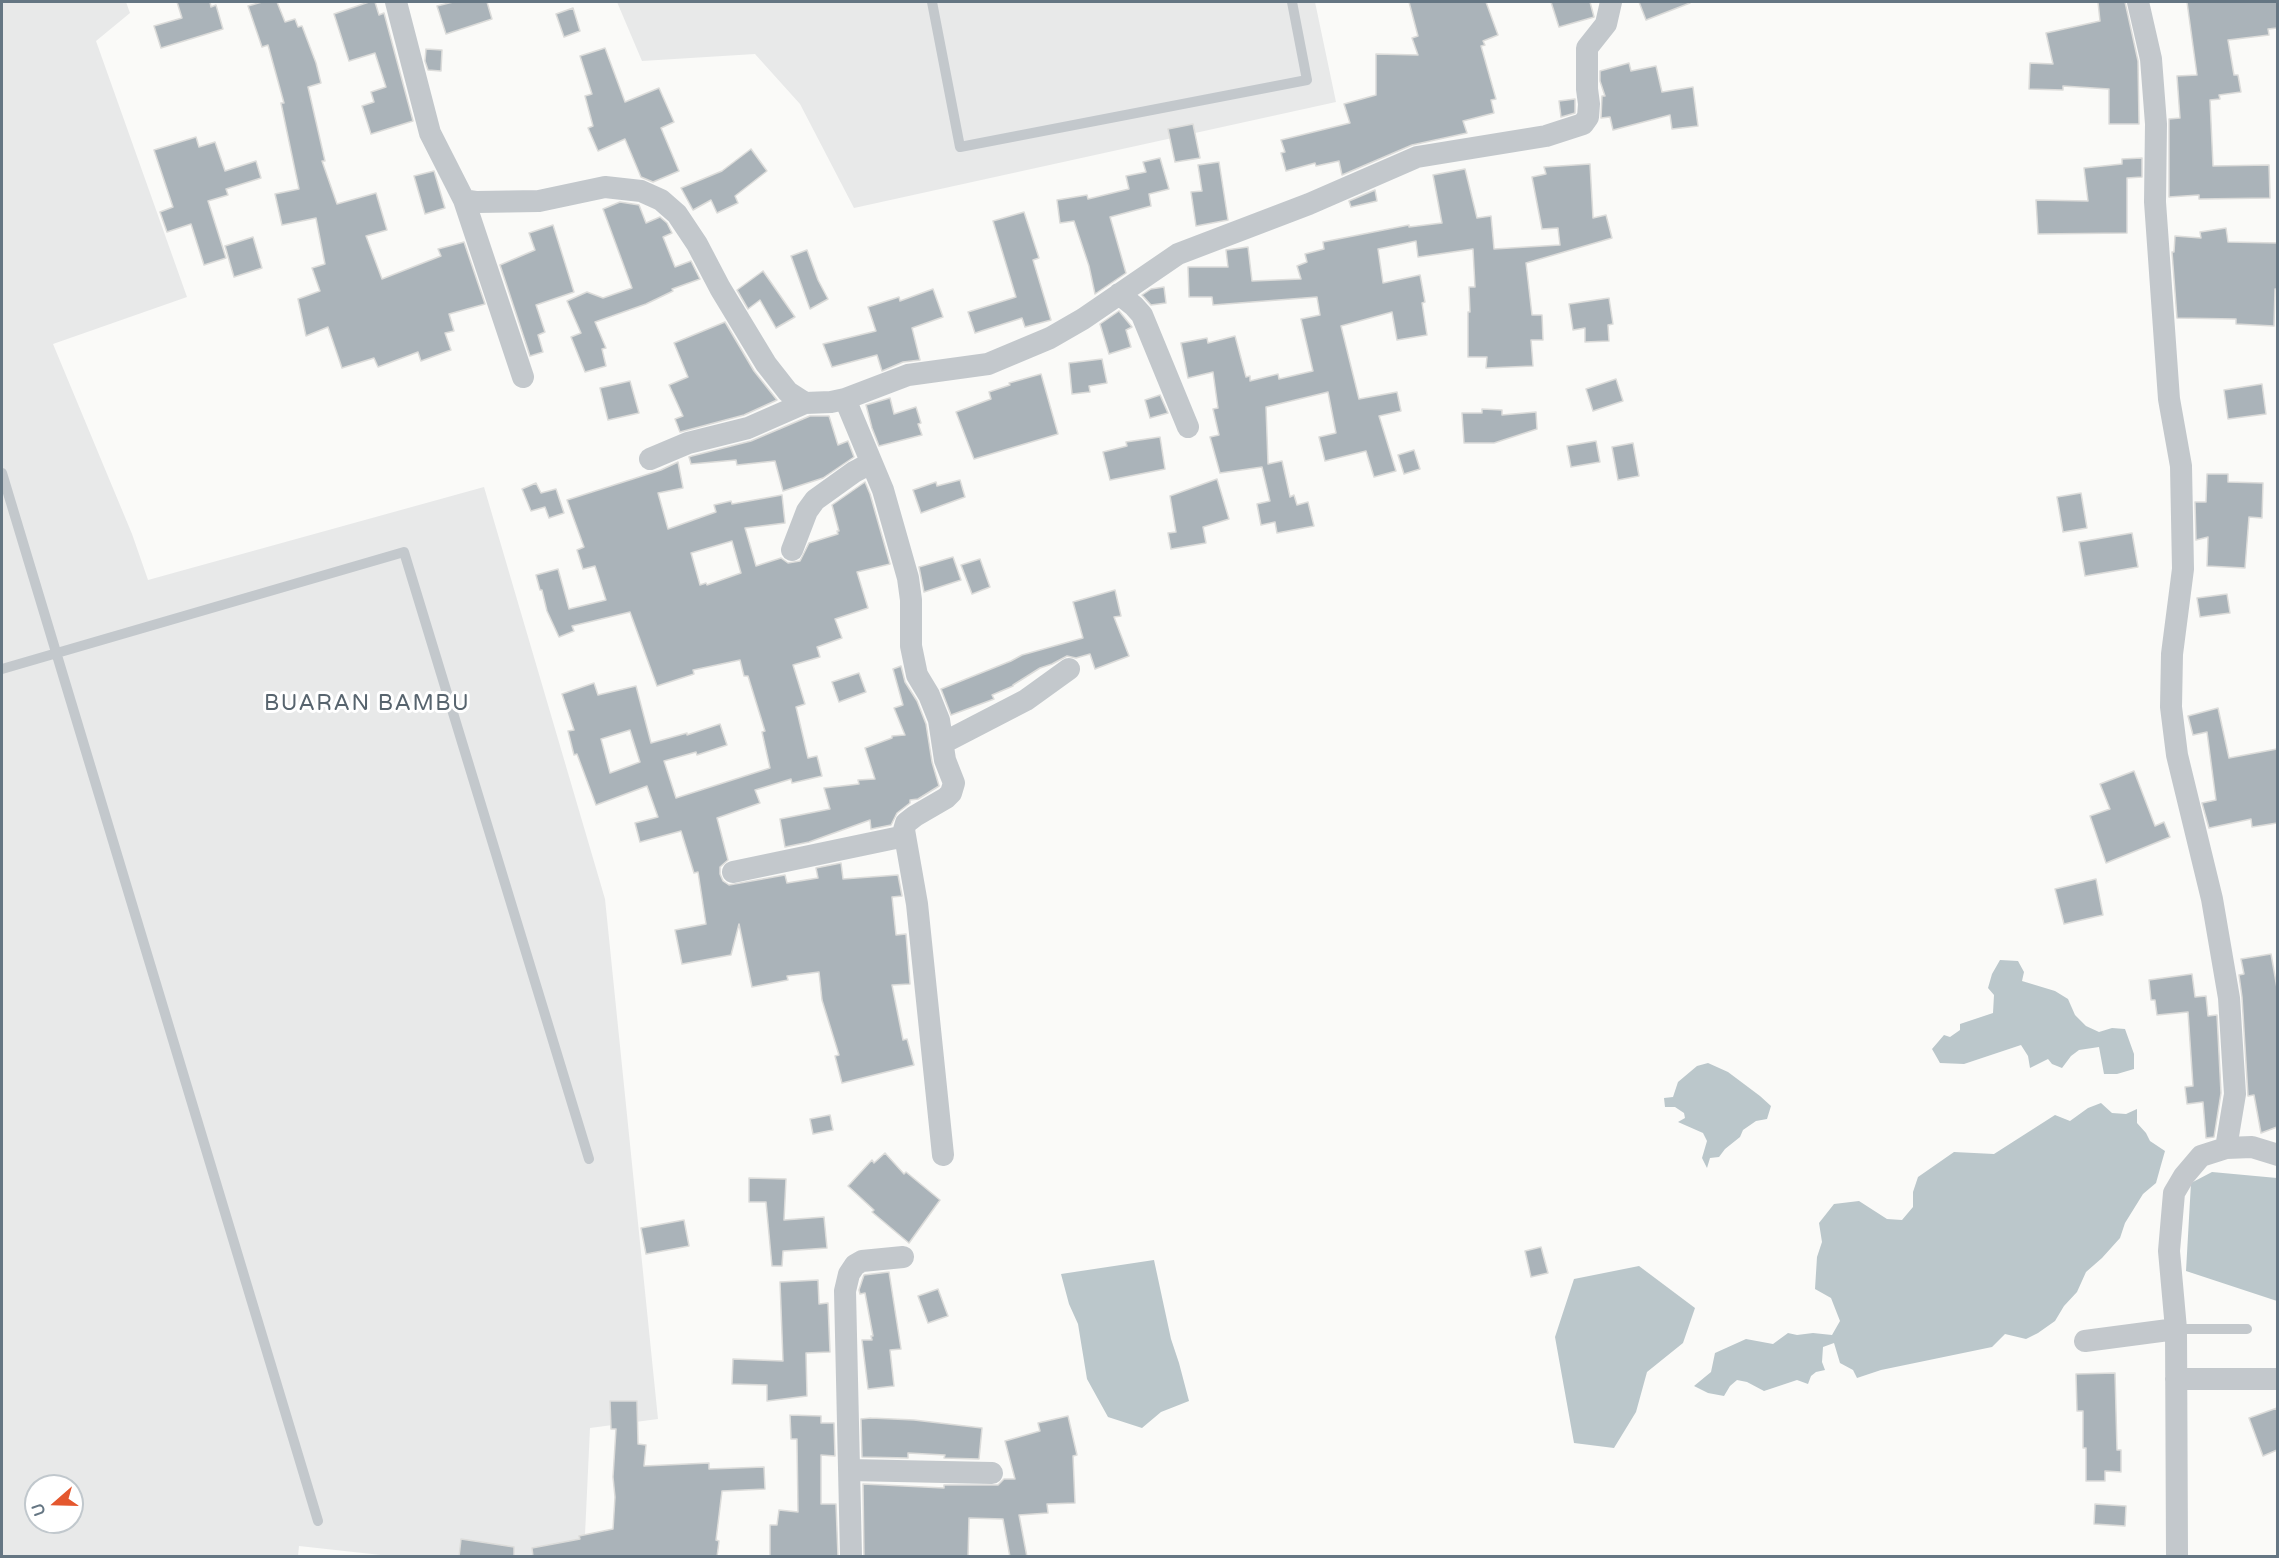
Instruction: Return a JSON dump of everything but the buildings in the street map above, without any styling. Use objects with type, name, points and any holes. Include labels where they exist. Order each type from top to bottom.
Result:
[{"type":"street","points":[[396,2],[430,133],[464,200],[523,377]]},
{"type":"street","points":[[650,459],[688,443],[748,428],[805,403],[845,399],[908,375],[988,364],[1050,338],[1083,319],[1178,254],[1309,204],[1417,158],[1546,136],[1583,124],[1588,117],[1589,110],[1587,48],[1606,24],[1611,2]]},
{"type":"street","points":[[2139,2],[2151,59],[2156,124],[2155,202],[2169,399],[2181,466],[2183,570],[2172,654],[2171,707],[2177,755],[2212,899],[2229,998],[2235,1094],[2226,1148]]},
{"type":"street","points":[[464,200],[477,202],[539,201],[605,187],[641,191],[661,200],[677,214],[697,244],[720,288],[766,364],[788,392],[805,403]]},
{"type":"street","points":[[1119,294],[1142,315],[1188,427]]},
{"type":"street","points":[[845,399],[883,490],[908,578],[911,600],[911,646],[917,675],[929,694],[939,720],[945,760],[954,783],[951,793],[931,809],[906,823],[904,830],[916,904],[943,1155]]},
{"type":"street","points":[[792,550],[807,511],[815,500],[854,472],[871,463]]},
{"type":"street","points":[[943,743],[1026,700],[1069,669]]},
{"type":"street","points":[[733,872],[905,836]]},
{"type":"street","points":[[2177,1557],[2176,1329],[2169,1251],[2174,1193],[2184,1176],[2201,1156],[2226,1148],[2252,1147],[2277,1155]]},
{"type":"street","points":[[851,1557],[845,1291],[849,1274],[855,1265],[862,1261],[903,1257]]},
{"type":"street","points":[[2085,1341],[2176,1329]]},
{"type":"street","points":[[2176,1379],[2277,1379]]},
{"type":"street","points":[[849,1470],[992,1473]]},
{"type":"lane","points":[[932,2],[960,147],[1308,80],[1292,2]]},
{"type":"lane","points":[[2,473],[318,1521]]},
{"type":"lane","points":[[2,669],[404,552],[589,1159]]},
{"type":"lane","points":[[2176,1329],[2247,1329]]},
{"type":"shaded area","points":[[2,2],[126,2],[130,13],[96,41],[187,297],[53,344],[132,534],[148,580],[484,487],[605,899],[658,1419],[590,1428],[584,1556],[390,1556],[299,1546],[298,1556],[2,1556]]},
{"type":"shaded area","points":[[617,2],[1315,2],[1336,102],[854,208],[800,104],[755,54],[642,61]]},
{"type":"shaded area","points":[[2000,960],[2018,961],[2024,972],[2022,981],[2055,991],[2068,999],[2075,1015],[2086,1026],[2099,1032],[2112,1028],[2125,1029],[2134,1054],[2134,1069],[2117,1074],[2104,1074],[2099,1047],[2079,1050],[2062,1068],[2052,1064],[2048,1059],[2030,1068],[2028,1056],[2021,1045],[1964,1064],[1940,1063],[1932,1049],[1944,1035],[1950,1037],[1960,1030],[1960,1024],[1993,1013],[1994,995],[1988,988],[1992,974]]},
{"type":"shaded area","points":[[1708,1063],[1728,1072],[1771,1106],[1767,1119],[1756,1121],[1743,1130],[1740,1137],[1719,1157],[1710,1158],[1707,1168],[1702,1158],[1707,1141],[1703,1133],[1678,1122],[1685,1118],[1684,1113],[1675,1107],[1665,1107],[1664,1098],[1673,1097],[1678,1082],[1697,1066]]},
{"type":"shaded area","points":[[2101,1103],[2112,1113],[2126,1114],[2137,1109],[2137,1123],[2150,1141],[2165,1151],[2156,1183],[2143,1194],[2125,1223],[2120,1238],[2086,1272],[2077,1292],[2064,1306],[2055,1321],[2038,1333],[2026,1339],[2005,1334],[1992,1347],[1881,1370],[1857,1378],[1853,1370],[1840,1363],[1834,1343],[1823,1347],[1822,1362],[1825,1370],[1811,1376],[1808,1384],[1797,1380],[1764,1391],[1747,1382],[1737,1380],[1724,1396],[1708,1393],[1694,1386],[1711,1372],[1715,1353],[1746,1339],[1773,1344],[1788,1333],[1832,1335],[1840,1321],[1831,1298],[1815,1289],[1817,1257],[1822,1242],[1819,1223],[1834,1204],[1859,1201],[1887,1219],[1902,1220],[1913,1207],[1913,1192],[1918,1177],[1954,1152],[1994,1154],[2055,1115],[2070,1121],[2088,1108]]},
{"type":"shaded area","points":[[2212,1172],[2277,1178],[2277,1301],[2186,1271],[2191,1183]]},
{"type":"shaded area","points":[[1154,1260],[1171,1339],[1189,1401],[1161,1412],[1142,1428],[1108,1417],[1087,1379],[1078,1324],[1069,1304],[1061,1274]]},
{"type":"shaded area","points":[[1639,1266],[1695,1308],[1683,1343],[1647,1372],[1636,1412],[1614,1448],[1574,1443],[1555,1337],[1574,1279]]},
{"type":"district","name":"BUARAN BAMBU","points":[[367,704]]}]
